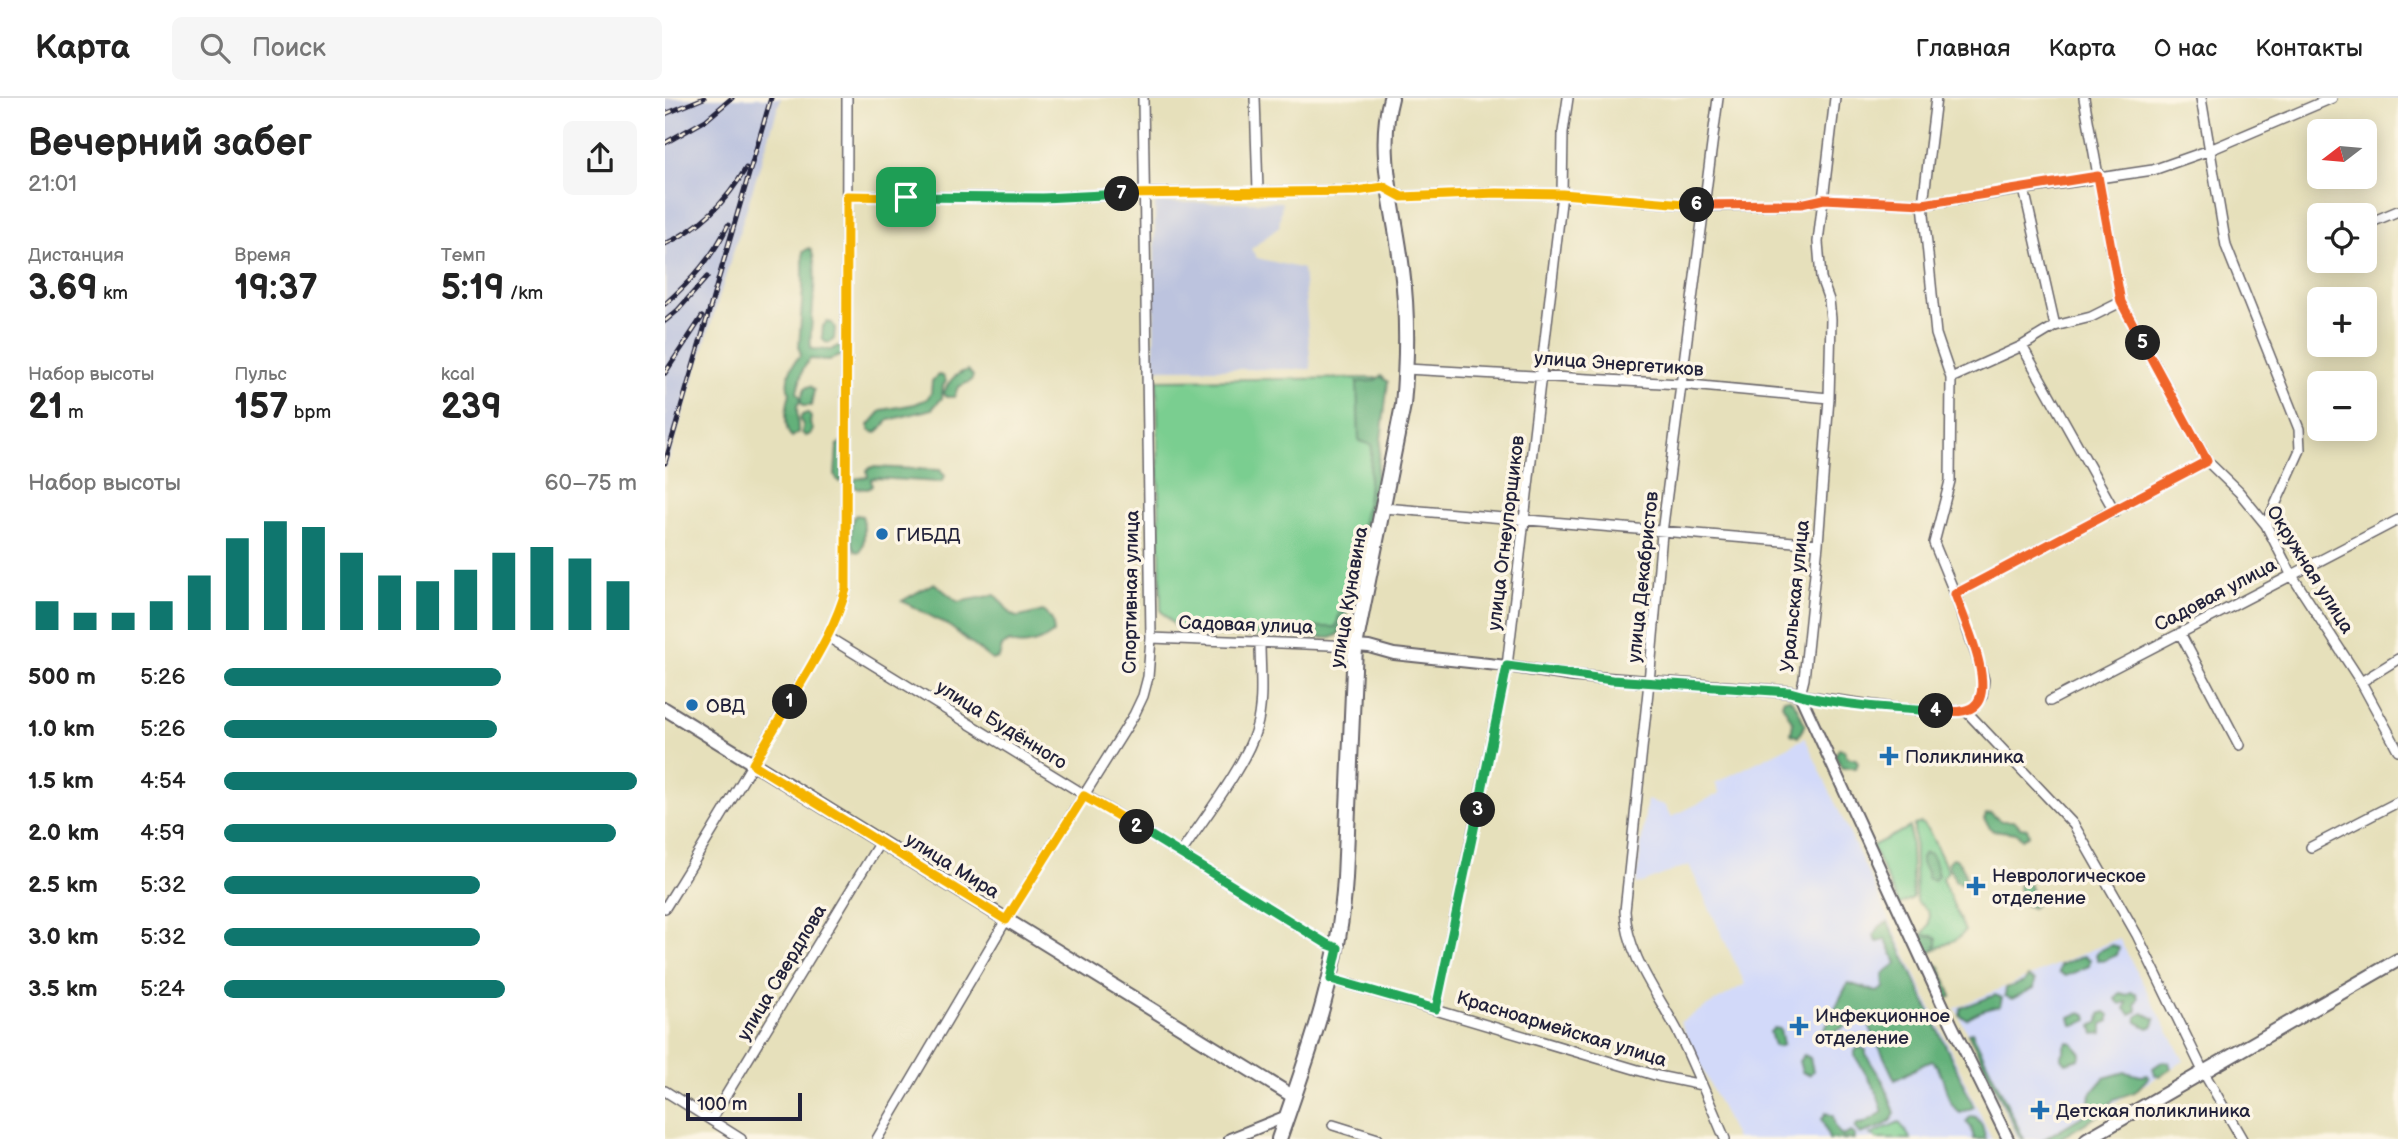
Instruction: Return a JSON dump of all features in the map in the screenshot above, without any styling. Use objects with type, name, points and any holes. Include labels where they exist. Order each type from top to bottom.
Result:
[{"type":"main road","name":"улица Кунавина","points":[[1279,1139],[1331,979],[1338,948],[1343,916],[1355,646],[1403,405],[1407,318],[1385,132],[1391,98]]},
{"type":"main road","name":"улица Мира","points":[[665,709],[1294,1097]]},
{"type":"main road","points":[[2087,1139],[2398,960]]},
{"type":"street","points":[[665,908],[828,637],[846,589],[847,98]]},
{"type":"street","name":"Спортивная улица","points":[[877,1139],[1006,920],[1135,715],[1143,696],[1151,638],[1143,98]]},
{"type":"street","points":[[1255,98],[1258,191]]},
{"type":"street","name":"улица Огнеупорщиков","points":[[1436,1009],[1507,666],[1562,194],[1563,132],[1568,98]]},
{"type":"street","name":"улица Декабристов","points":[[1718,98],[1662,533],[1625,911],[1626,930],[1632,948],[1679,1035],[1725,1139]]},
{"type":"street","name":"Уральская улица","points":[[1836,98],[1818,242],[1821,278],[1829,300],[1831,319],[1829,398],[1818,544],[1800,695],[1951,1023],[2008,1139]]},
{"type":"street","points":[[1936,98],[1923,204],[1936,334],[1951,378],[1949,481],[1934,543],[1955,594],[1984,680],[1982,696],[1974,707],[1966,710],[2074,825],[2137,935],[2204,1073],[2242,1139]]},
{"type":"street","name":"Окружная улица","points":[[2084,98],[2121,302],[2207,461],[2239,492],[2266,525],[2291,574],[2361,682],[2398,750]]},
{"type":"street","points":[[2201,98],[2226,246],[2299,429],[2301,440],[2300,450],[2266,525]]},
{"type":"street","points":[[847,196],[1043,198],[1145,193],[1356,191],[1384,187],[1402,197],[1496,193],[1562,194],[1703,206],[1801,204],[1824,199],[1923,204],[2098,176],[2153,170],[2210,150],[2332,98]]},
{"type":"street","points":[[2024,188],[2055,326]]},
{"type":"street","points":[[2377,220],[2398,211]]},
{"type":"street","points":[[1951,378],[2022,346],[2055,326],[2091,317],[2121,302]]},
{"type":"street","points":[[2022,346],[2115,512]]},
{"type":"street","name":"улица Энергетиков","points":[[1406,369],[1680,384],[1829,398]]},
{"type":"street","points":[[1955,594],[2115,512],[2207,461]]},
{"type":"street","points":[[1384,508],[1818,544]]},
{"type":"street","name":"Садовая улица","points":[[2050,701],[2398,520]]},
{"type":"street","points":[[2180,633],[2239,745]]},
{"type":"street","name":"улица Будённого","points":[[828,637],[1084,796],[1327,944],[1338,948]]},
{"type":"street","name":"Садовая улица","points":[[1151,638],[1369,647],[1394,654],[1573,676],[1790,692],[1909,710],[1966,710]]},
{"type":"street","points":[[1181,853],[1247,752],[1257,727],[1261,691],[1260,643]]},
{"type":"street","points":[[2361,682],[2398,659]]},
{"type":"street","points":[[2311,847],[2398,802]]},
{"type":"street","name":"улица Свердлова","points":[[711,1120],[880,842]]},
{"type":"street","name":"Красноармейская улица","points":[[1331,979],[1620,1065],[1702,1085]]},
{"type":"street","points":[[665,1091],[741,1139]]},
{"type":"street","points":[[1230,1139],[1287,1116]]},
{"type":"street","points":[[1333,1125],[1378,1139]]},
{"type":"shaded area","points":[[665,98],[781,98],[665,471]]},
{"type":"shaded area","points":[[1282,202],[1279,227],[1251,249],[1257,258],[1303,269],[1311,369],[1154,369],[1155,203]]},
{"type":"shaded area","points":[[1805,738],[1992,1139],[1736,1139],[1680,1022],[1745,984],[1689,865],[1636,885],[1647,800],[1664,805],[1671,817],[1720,793],[1715,783]]},
{"type":"shaded area","points":[[2119,938],[2184,1061],[2053,1139],[2018,1139],[1955,1008]]},
{"type":"green space","points":[[809,248],[813,254],[814,265],[811,349],[831,350],[838,346],[843,355],[829,360],[810,359],[803,369],[797,392],[801,399],[805,388],[810,386],[814,390],[811,406],[803,406],[800,401],[797,406],[798,433],[792,437],[786,422],[790,393],[787,384],[792,368],[801,355],[799,348],[803,252]]},
{"type":"green space","points":[[827,322],[832,323],[835,328],[834,339],[830,343],[825,342],[822,337],[823,326]]},
{"type":"green space","points":[[968,370],[973,376],[971,381],[958,387],[954,397],[946,397],[944,393],[950,381]]},
{"type":"green space","points":[[938,375],[943,376],[946,381],[942,398],[932,409],[889,420],[876,433],[869,430],[869,425],[882,410],[927,399],[931,393],[932,381]]},
{"type":"green space","points":[[1381,376],[1388,382],[1374,498],[1368,532],[1338,635],[1331,638],[1188,635],[1185,632],[1192,627],[1336,627],[1367,504],[1372,445],[1359,441],[1357,382],[1374,381]]},
{"type":"green space","points":[[1383,378],[1372,509],[1342,633],[1179,630],[1161,611],[1157,380]]},
{"type":"green space","points":[[807,413],[811,417],[810,424],[813,429],[811,434],[806,436],[802,433],[803,425],[800,420],[802,415]]},
{"type":"green space","points":[[841,442],[842,481],[839,482],[835,476],[837,446]]},
{"type":"green space","points":[[871,467],[940,470],[945,476],[943,481],[938,482],[876,478],[871,479],[872,486],[868,489],[856,488],[853,484],[855,479],[868,477],[867,471]]},
{"type":"green space","points":[[856,515],[862,516],[864,524],[864,540],[860,552],[855,551],[851,538],[852,522]]},
{"type":"green space","points":[[934,583],[958,602],[995,595],[1011,614],[1017,617],[1043,611],[1052,620],[1054,632],[1033,643],[1021,645],[1010,642],[1002,646],[999,658],[992,660],[948,625],[902,601]]},
{"type":"green space","points":[[1789,698],[1797,707],[1805,725],[1798,737],[1791,734],[1793,723],[1782,704],[1784,699]]},
{"type":"green space","points":[[1839,749],[1844,750],[1847,757],[1856,759],[1856,768],[1842,768],[1835,755]]},
{"type":"green space","points":[[1991,813],[2000,821],[2015,821],[2020,827],[2027,828],[2029,835],[2022,839],[2017,833],[1992,830],[1984,819],[1986,814]]},
{"type":"green space","points":[[1921,823],[1928,829],[1948,871],[1942,879],[1965,931],[1959,938],[1925,954],[1922,936],[1929,924],[1929,915],[1916,901],[1914,825]]},
{"type":"green space","points":[[1910,827],[1913,898],[1899,905],[1872,846]]},
{"type":"green space","points":[[1925,853],[1930,854],[1935,864],[1938,875],[1934,881],[1927,878],[1927,872],[1921,862]]},
{"type":"green space","points":[[1952,858],[1958,860],[1963,868],[1966,878],[1962,884],[1955,881],[1949,867],[1948,862]]},
{"type":"green space","points":[[2022,880],[2029,883],[2036,905],[2032,908],[2025,905],[2018,886]]},
{"type":"green space","points":[[1888,922],[1974,1107],[1960,1113],[1951,1102],[1938,1067],[1933,1061],[1895,1080],[1867,1021],[1860,1019],[1828,1035],[1824,1030],[1848,983],[1877,992],[1884,988],[1883,974],[1897,963],[1885,939],[1878,942],[1874,935],[1880,926]]},
{"type":"green space","points":[[1921,935],[1937,939],[1937,944],[1929,955],[1923,954],[1917,939]]},
{"type":"green space","points":[[2112,945],[2119,948],[2117,955],[2103,961],[2098,960],[2098,951]]},
{"type":"green space","points":[[2083,956],[2090,959],[2089,966],[2066,976],[2059,973],[2060,965]]},
{"type":"green space","points":[[1933,963],[1940,967],[1952,996],[1945,1000],[1929,967]]},
{"type":"green space","points":[[2028,977],[2035,980],[2034,988],[2012,999],[2005,996],[2006,988],[2024,982]]},
{"type":"green space","points":[[2120,993],[2127,995],[2136,993],[2138,998],[2135,1004],[2137,1011],[2130,1014],[2125,1009],[2127,1002],[2120,1004],[2115,999]]},
{"type":"green space","points":[[1995,995],[2002,998],[2000,1006],[1979,1012],[1967,1019],[1960,1016],[1961,1008]]},
{"type":"green space","points":[[2081,1012],[2087,1015],[2088,1020],[2072,1025],[2070,1017]]},
{"type":"green space","points":[[2105,1012],[2109,1015],[2109,1021],[2102,1024],[2102,1033],[2094,1034],[2092,1026],[2099,1022],[2100,1014]]},
{"type":"green space","points":[[2143,1013],[2155,1019],[2153,1026],[2148,1028],[2137,1022],[2136,1017]]},
{"type":"green space","points":[[1774,1028],[1780,1029],[1783,1044],[1779,1047],[1774,1046],[1770,1032]]},
{"type":"green space","points":[[1972,1032],[2024,1139],[2021,1139],[1968,1033]]},
{"type":"green space","points":[[2068,1042],[2073,1043],[2081,1054],[2079,1059],[2066,1063],[2061,1057]]},
{"type":"green space","points":[[1859,1047],[1866,1050],[1866,1055],[1884,1083],[1895,1113],[1885,1125],[1860,1134],[1855,1128],[1857,1124],[1883,1112],[1876,1091],[1855,1056]]},
{"type":"green space","points":[[1804,1055],[1810,1058],[1813,1071],[1809,1075],[1802,1072],[1799,1061]]},
{"type":"green space","points":[[2163,1061],[2169,1062],[2171,1069],[2160,1076],[2155,1075],[2153,1068]]},
{"type":"green space","points":[[2125,1072],[2149,1077],[2135,1092],[2114,1099],[2099,1115],[2059,1139],[2044,1139],[2084,1115],[2092,1092],[2104,1078]]},
{"type":"green space","points":[[1826,1113],[1833,1116],[1836,1128],[1843,1136],[1851,1132],[1855,1139],[1829,1139],[1822,1119]]},
{"type":"green space","points":[[1971,1116],[1976,1117],[1982,1125],[1986,1139],[1974,1139],[1971,1127],[1966,1122]]},
{"type":"green space","points":[[1899,1122],[1911,1139],[1877,1139],[1870,1135]]},
{"type":"railway","points":[[665,114],[704,98]]},
{"type":"railway","points":[[665,143],[706,120],[732,98]]},
{"type":"railway","points":[[665,463],[771,98]]},
{"type":"railway","points":[[665,244],[701,222],[730,192],[746,168]]},
{"type":"railway","points":[[665,304],[701,268],[728,225]]},
{"type":"railway","points":[[665,321],[707,277]]},
{"type":"railway","points":[[665,373],[702,317]]},
{"type":"place","name":"ГИБДД","points":[[882,534]]},
{"type":"place","name":"ОВД","points":[[692,705]]},
{"type":"place","name":"Поликлиника","points":[[1889,756]]},
{"type":"place","name":"Неврологическое отделение","points":[[1976,886]]},
{"type":"place","name":"Инфекционное отделение","points":[[1799,1026]]},
{"type":"place","name":"Детская поликлиника","points":[[2040,1110]]},
{"type":"route","points":[[2098,176],[2121,302],[2207,461],[2115,512],[1955,594],[1984,680],[1982,696],[1978,703],[1966,710],[1909,710],[1814,698],[1790,692],[1612,680],[1507,666],[1436,1009],[1331,979],[1338,948],[1327,944],[1084,796],[1006,920],[753,764],[828,637],[846,589],[847,196],[906,197],[1043,198],[1145,193],[1356,191],[1384,187],[1402,197],[1496,193],[1562,194],[1703,206],[1801,204],[1824,199],[1923,204],[2098,176]]}]
